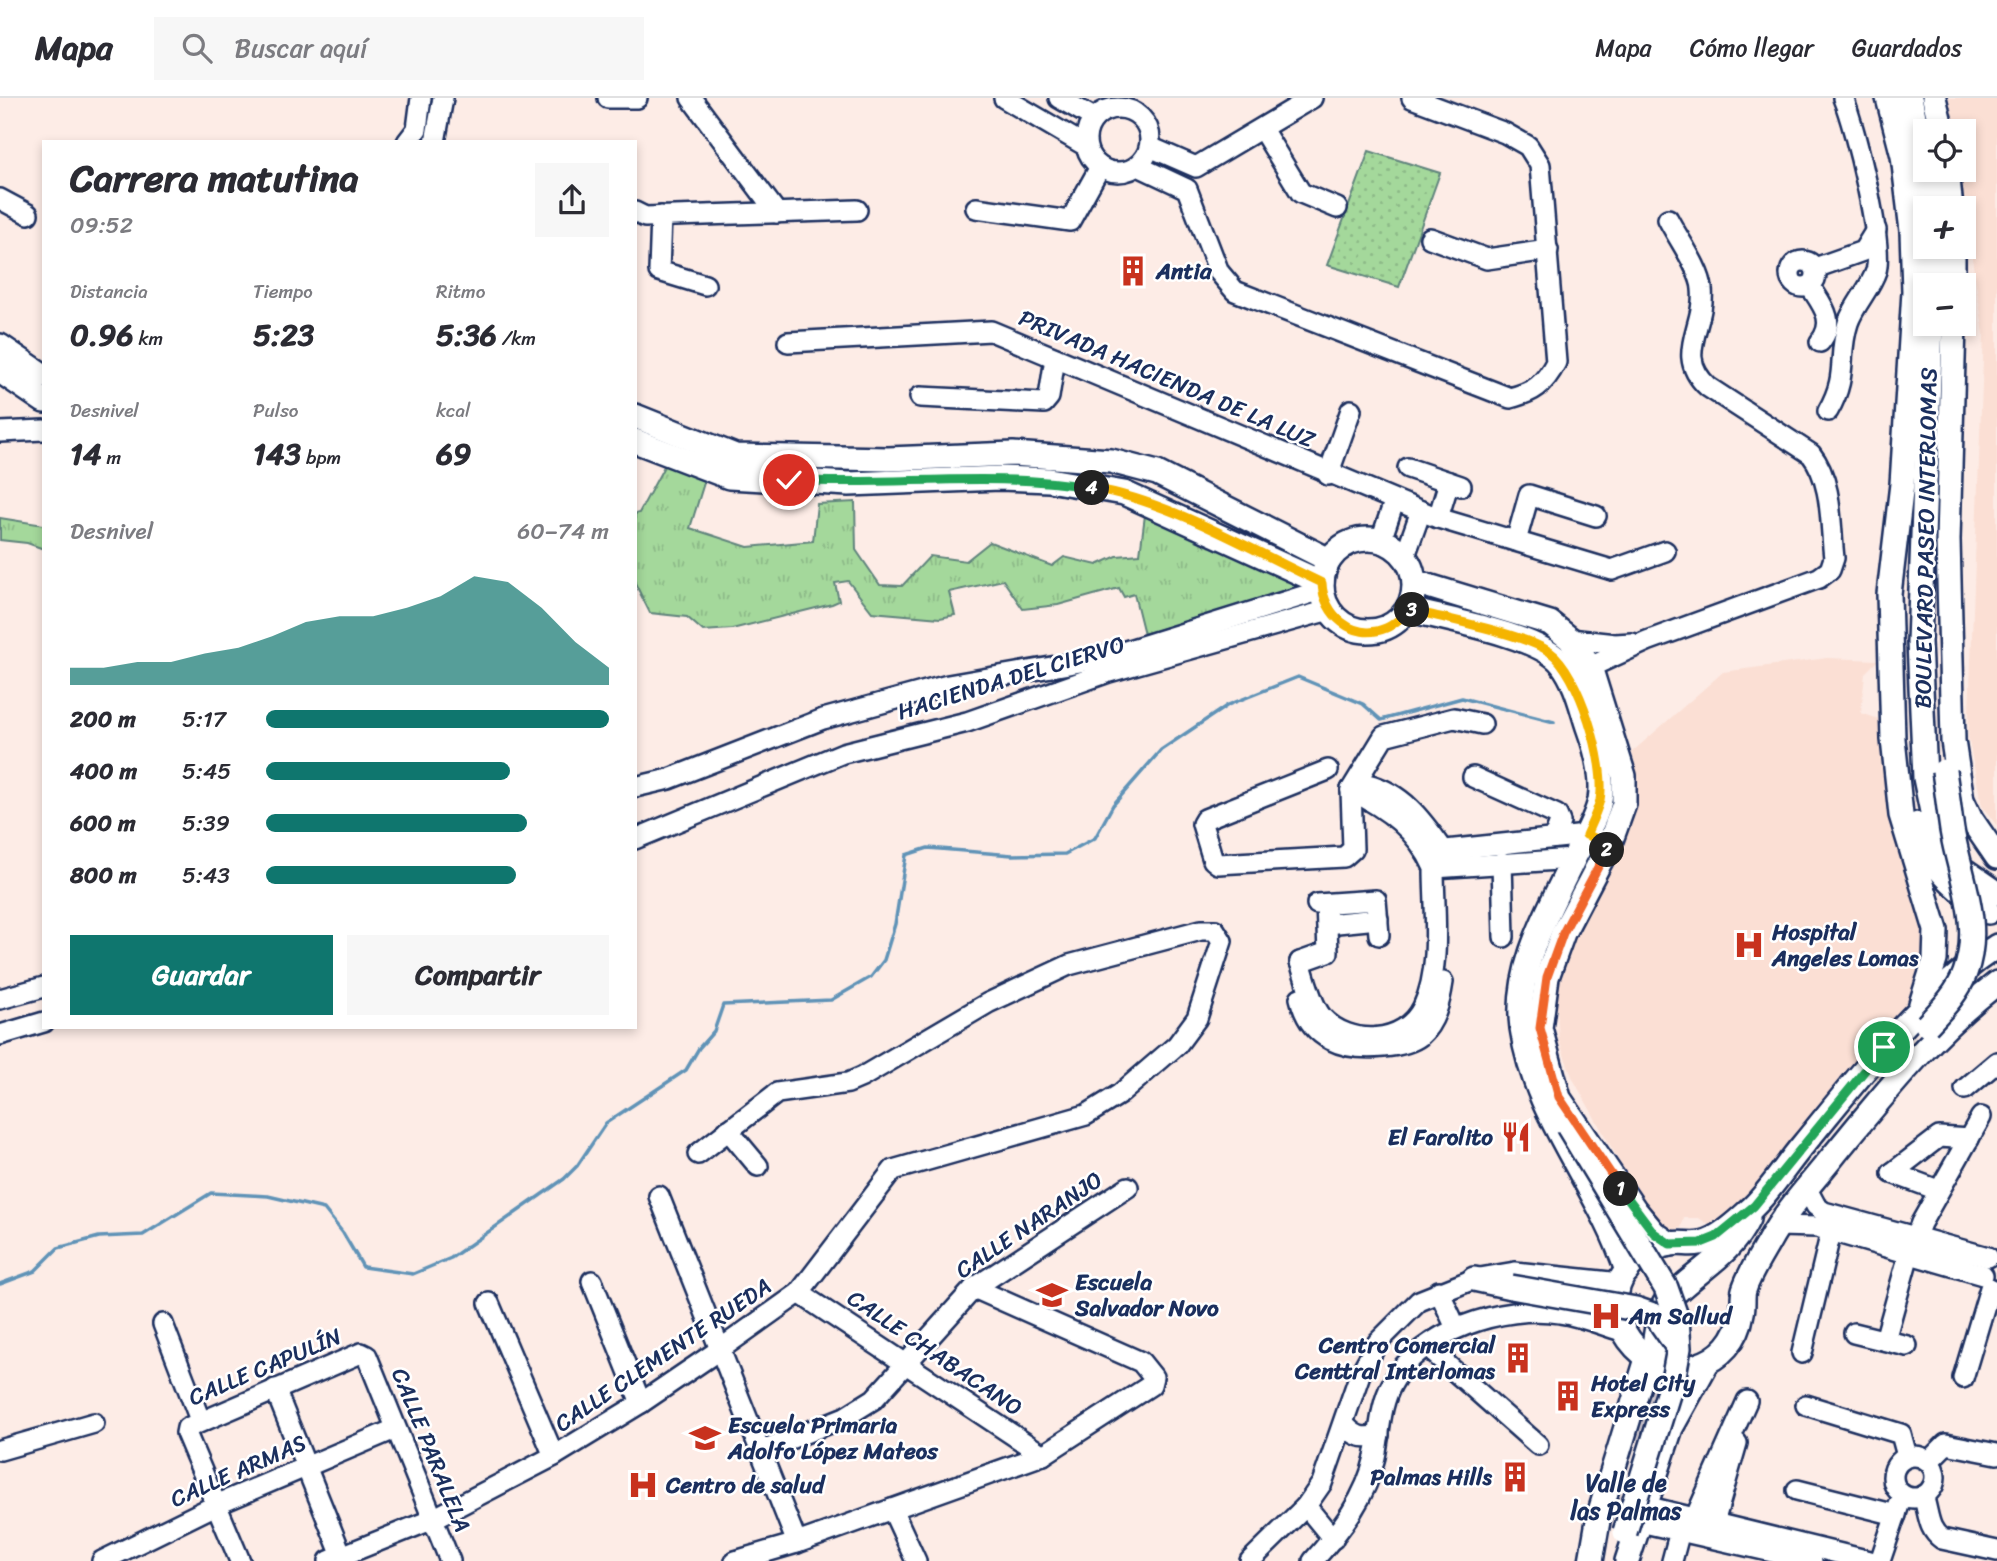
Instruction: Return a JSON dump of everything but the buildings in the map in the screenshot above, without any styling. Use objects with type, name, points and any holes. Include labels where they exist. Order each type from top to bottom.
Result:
[{"type":"main road","name":"BOULEVARD PASEO INTERLOMAS","points":[[1888,98],[1903,156],[1912,231],[1914,291],[1897,538],[1889,594],[1893,739],[1901,815],[1936,930],[1935,960],[1924,1015]]},
{"type":"main road","points":[[1910,98],[1914,119]]},
{"type":"main road","points":[[1934,98],[1939,119]]},
{"type":"main road","name":"BOULEVARD PASEO INTERLOMAS","points":[[1930,336],[1919,642],[1925,778],[1936,831],[1958,866],[1993,902]]},
{"type":"main road","points":[[1954,336],[1948,624],[1953,741],[1962,800],[1971,819],[1997,857]]},
{"type":"main road","points":[[0,346],[42,375]]},
{"type":"main road","points":[[0,371],[42,400]]},
{"type":"main road","points":[[637,417],[735,456],[888,459],[1013,454],[1111,461],[1157,473],[1329,560]]},
{"type":"main road","points":[[637,442],[729,477],[849,484],[999,478],[1049,480],[1124,493],[1167,511],[1324,594],[1341,623],[1368,632],[1395,624],[1409,610],[1415,582],[1405,556],[1381,540],[1366,538],[1352,541],[1339,549],[1329,560],[1324,594]]},
{"type":"main road","points":[[1636,1520],[1671,1428],[1707,1363],[1724,1351],[1737,1334],[1749,1257],[1768,1216],[1924,1015],[1947,1003],[1965,974],[1973,934],[1952,831],[1944,771],[1936,640],[1936,562],[1943,469],[1950,444]]},
{"type":"main road","points":[[1923,489],[1936,562]]},
{"type":"main road","points":[[1897,538],[1913,799],[1922,843],[1946,880],[1993,902]]},
{"type":"main road","points":[[1415,582],[1549,623],[1570,639],[1590,667],[1624,775],[1624,804],[1610,843],[1563,933],[1547,977],[1540,1028],[1569,1126],[1666,1288],[1677,1319],[1679,1349],[1626,1561]]},
{"type":"main road","points":[[1409,610],[1527,641],[1548,651],[1561,662],[1572,679],[1594,742],[1600,773],[1600,800],[1586,835],[1542,923],[1526,971],[1522,1027],[1539,1086],[1570,1154],[1608,1221],[1623,1277],[1618,1307],[1622,1331],[1677,1368],[1707,1363]]},
{"type":"main road","points":[[1623,1277],[1644,1254],[1670,1244],[1701,1243],[1716,1237],[1754,1206],[1924,1015],[1994,949]]},
{"type":"main road","points":[[1744,1291],[1777,1226],[1907,1066],[1954,1016],[1997,982]]},
{"type":"main road","points":[[1559,1097],[1635,1210],[1654,1233],[1670,1244]]},
{"type":"main road","points":[[1591,1561],[1599,1515],[1641,1387],[1659,1314],[1665,1303],[1741,1235],[1754,1206]]},
{"type":"main road","points":[[1608,1221],[1627,1222],[1635,1210]]},
{"type":"main road","points":[[1474,1279],[1636,1309],[1656,1316],[1679,1349]]},
{"type":"main road","points":[[1641,1387],[1668,1383],[1687,1399]]},
{"type":"main road","points":[[1599,1515],[1618,1493],[1637,1438]]},
{"type":"street","points":[[409,140],[417,129],[421,98]]},
{"type":"street","points":[[435,140],[443,98]]},
{"type":"street","points":[[608,98],[637,98]]},
{"type":"street","points":[[691,98],[777,213]]},
{"type":"street","points":[[1004,98],[1086,146]]},
{"type":"street","points":[[1059,98],[1094,118]]},
{"type":"street","points":[[1150,147],[1196,167],[1312,98]]},
{"type":"street","points":[[1138,166],[1187,189],[1219,272],[1235,291],[1510,398],[1533,393],[1546,380],[1556,362],[1540,165],[1528,146],[1505,133],[1412,98]]},
{"type":"street","points":[[1828,411],[1841,390],[1848,324],[1876,273],[1878,258],[1876,230],[1843,98]]},
{"type":"street","points":[[1125,108],[1140,116],[1149,130],[1150,147],[1138,166],[1126,172],[1112,172],[1100,167],[1091,158],[1086,146],[1087,131],[1094,118],[1108,109],[1125,108]]},
{"type":"street","points":[[1262,129],[1301,193],[1337,208]]},
{"type":"street","points":[[976,208],[1070,221],[1100,167]]},
{"type":"street","points":[[0,199],[28,214]]},
{"type":"street","points":[[637,213],[645,217],[857,210]]},
{"type":"street","points":[[662,216],[651,267],[705,285]]},
{"type":"street","points":[[1590,667],[1647,641],[1819,578],[1830,570],[1834,558],[1821,466],[1811,454],[1709,387],[1697,376],[1690,364],[1702,288],[1668,219]]},
{"type":"street","points":[[1820,342],[1830,326],[1812,277],[1837,261],[1863,251],[1876,230]]},
{"type":"street","points":[[1430,238],[1486,259],[1548,250]]},
{"type":"street","points":[[1837,261],[1854,270],[1868,286]]},
{"type":"street","name":"PRIVADA HACIENDA DE LA LUZ","points":[[788,342],[991,331],[1328,475],[1429,515],[1612,570],[1665,551]]},
{"type":"street","points":[[920,397],[1044,403],[1049,397],[1055,358]]},
{"type":"street","points":[[1328,475],[1352,410]]},
{"type":"street","points":[[0,432],[42,430]]},
{"type":"street","points":[[1405,556],[1429,515],[1455,484],[1408,468]]},
{"type":"street","points":[[1167,511],[1176,483]]},
{"type":"street","points":[[1516,541],[1529,495],[1596,517]]},
{"type":"street","points":[[1381,540],[1394,502]]},
{"type":"street","name":"HACIENDA DEL CIERVO","points":[[637,787],[669,779],[823,719],[948,685],[1010,676],[1103,657],[1324,594]]},
{"type":"street","name":"HACIENDA DEL CIERVO","points":[[637,838],[843,752],[967,722],[1324,594]]},
{"type":"street","points":[[1570,639],[1615,644],[1647,641]]},
{"type":"street","points":[[1010,676],[1016,705]]},
{"type":"street","points":[[1328,770],[1205,819],[1202,824],[1213,860],[1218,864],[1344,857],[1353,849],[1351,790],[1381,739],[1388,734],[1454,718],[1482,724]]},
{"type":"street","points":[[1473,777],[1557,815],[1560,822],[1554,838]]},
{"type":"street","points":[[1327,924],[1378,927],[1377,902],[1373,900],[1321,904],[1327,924],[1328,952],[1300,962],[1320,1016],[1335,1029],[1358,1038],[1392,1036],[1410,1026],[1423,1009],[1431,986],[1437,859],[1421,819],[1396,796],[1367,784],[1351,790]]},
{"type":"street","points":[[1437,859],[1554,838],[1586,835],[1610,843]]},
{"type":"street","points":[[1437,859],[1502,862],[1574,859]]},
{"type":"street","points":[[1502,862],[1504,937]]},
{"type":"street","name":"CALLE CLEMENTE RUEDA","points":[[338,1559],[431,1520],[554,1457],[719,1350],[799,1293],[893,1170],[1086,1115],[1120,1094],[1177,1045],[1197,1018],[1222,941],[1215,930],[1202,930],[1069,965],[988,1003],[919,1046],[862,1077],[848,1083],[777,1093],[728,1130]]},
{"type":"street","points":[[0,999],[42,987]]},
{"type":"street","points":[[0,1035],[42,1023]]},
{"type":"street","points":[[1965,1089],[1997,1062]]},
{"type":"street","points":[[1885,1340],[1912,1246],[1938,1190],[1981,1117]]},
{"type":"street","points":[[698,1154],[728,1130],[758,1166]]},
{"type":"street","points":[[1938,1190],[1892,1173],[1939,1137],[1969,1139]]},
{"type":"street","name":"CALLE NARANJO","points":[[760,1451],[845,1418],[874,1399],[909,1364],[950,1312],[974,1288],[1128,1187]]},
{"type":"street","points":[[1807,1189],[1821,1210],[1912,1246],[1991,1272],[1963,1378]]},
{"type":"street","points":[[659,1196],[797,1544]]},
{"type":"street","points":[[1777,1226],[1797,1224],[1912,1246]]},
{"type":"street","points":[[1802,1353],[1831,1232]]},
{"type":"street","points":[[1250,1561],[1306,1506],[1322,1483],[1360,1374],[1378,1342],[1419,1301],[1474,1279],[1515,1272],[1579,1280],[1623,1277]]},
{"type":"street","points":[[1579,1280],[1588,1298],[1580,1317]]},
{"type":"street","points":[[592,1281],[641,1403]]},
{"type":"street","points":[[735,1561],[797,1544],[1043,1455],[1151,1385],[1153,1377],[1141,1362],[974,1288]]},
{"type":"street","points":[[1439,1291],[1456,1328]]},
{"type":"street","name":"CALLE CHABACANO","points":[[799,1293],[1043,1455]]},
{"type":"street","points":[[489,1303],[554,1457]]},
{"type":"street","points":[[1313,1561],[1333,1539],[1360,1501],[1375,1458],[1382,1415],[1391,1385],[1408,1360],[1456,1328],[1494,1316],[1522,1312],[1557,1312],[1622,1331]]},
{"type":"street","points":[[163,1324],[216,1505],[240,1561]]},
{"type":"street","points":[[1854,1333],[1907,1346]]},
{"type":"street","points":[[1427,1347],[1538,1445]]},
{"type":"street","name":"CALLE CAPULÍN","points":[[193,1427],[361,1353],[367,1356]]},
{"type":"street","name":"CALLE PARALELA","points":[[367,1356],[431,1520],[450,1561]]},
{"type":"street","points":[[275,1389],[338,1559]]},
{"type":"street","points":[[1672,1561],[1697,1527],[1737,1446],[1736,1431],[1747,1401]]},
{"type":"street","points":[[1347,1415],[1361,1402],[1375,1406],[1382,1415]]},
{"type":"street","points":[[1807,1405],[1901,1434],[1907,1457]]},
{"type":"street","points":[[1347,1415],[1353,1435],[1367,1438],[1379,1435]]},
{"type":"street","points":[[0,1450],[94,1423]]},
{"type":"street","name":"CALLE ARMAS","points":[[102,1561],[216,1505],[395,1429]]},
{"type":"street","points":[[1929,1461],[1946,1444],[1997,1454]]},
{"type":"street","points":[[1880,1561],[1909,1502],[1935,1480],[1934,1469],[1929,1461],[1918,1455],[1907,1457],[1895,1471],[1893,1486],[1909,1502],[1935,1534],[1942,1539],[1997,1551]]},
{"type":"street","points":[[1797,1490],[1909,1502]]},
{"type":"street","points":[[1891,1561],[1909,1502]]},
{"type":"street","points":[[1306,1506],[1333,1539]]},
{"type":"street","points":[[892,1509],[916,1561]]},
{"type":"street","points":[[1636,1520],[1697,1527],[1870,1561]]},
{"type":"street","points":[[1697,1527],[1760,1555],[1812,1561]]},
{"type":"shaded area","points":[[1946,98],[1997,98],[1997,826],[1982,806],[1968,737],[1984,334],[1972,259],[1976,259],[1976,196],[1962,196],[1960,182],[1976,182],[1976,119],[1950,119]]},
{"type":"shaded area","name":"Hospital Angeles Lomas","points":[[1827,658],[1878,660],[1865,673],[1861,713],[1882,720],[1928,934],[1927,956],[1913,999],[1899,1021],[1757,1191],[1713,1228],[1699,1218],[1684,1218],[1681,1228],[1667,1232],[1642,1202],[1573,1079],[1559,1041],[1557,1007],[1560,976],[1575,929],[1635,804],[1637,780],[1632,752],[1723,672]]},
{"type":"green space","points":[[1369,151],[1440,173],[1399,287],[1327,265]]},
{"type":"green space","points":[[669,457],[707,473],[690,528],[748,547],[813,541],[817,504],[855,502],[856,550],[880,585],[902,586],[930,556],[966,561],[990,542],[1052,566],[1064,557],[1097,565],[1117,556],[1140,554],[1145,515],[1303,587],[1144,634],[1134,594],[1124,597],[1119,588],[1058,605],[1023,609],[1003,580],[949,592],[955,615],[940,618],[872,612],[848,581],[835,583],[839,601],[832,604],[732,629],[703,631],[687,617],[650,613],[637,587],[639,513]]},
{"type":"green space","points":[[0,518],[42,525],[42,548],[27,543],[0,540]]},
{"type":"waterway","points":[[0,1284],[35,1271],[58,1248],[99,1237],[143,1235],[211,1193],[268,1196],[324,1209],[343,1233],[363,1267],[413,1274],[451,1258],[564,1179],[577,1166],[606,1123],[686,1070],[699,1048],[714,1031],[723,1005],[831,1000],[871,977],[884,960],[895,924],[906,855],[928,848],[1012,855],[1065,854],[1095,838],[1113,805],[1161,750],[1228,705],[1298,677],[1363,704],[1381,720],[1462,698],[1554,722]]},
{"type":"tunnel","points":[[1637,1439],[1646,1389]]},
{"type":"place","name":"Antia","points":[[1133,271]]},
{"type":"place","name":"Hospital Angeles Lomas","points":[[1749,945]]},
{"type":"place","name":"El Farolito","points":[[1516,1137]]},
{"type":"place","name":"Escuela Salvador Novo","points":[[1052,1295]]},
{"type":"place","name":"Am Sallud","points":[[1606,1316]]},
{"type":"place","name":"Centro Comercial Centtral Interlomas","points":[[1518,1358]]},
{"type":"place","name":"Hotel City Express","points":[[1568,1396]]},
{"type":"place","name":"Escuela Primaria Adolfo López Mateos","points":[[705,1438]]},
{"type":"place","name":"Palmas Hills","points":[[1515,1477]]},
{"type":"place","name":"Centro de salud","points":[[643,1485]]},
{"type":"district","name":"Valle de las Palmas","points":[[1626,1497]]},
{"type":"route","points":[[789,480],[849,484],[999,478],[1049,480],[1124,493],[1322,583],[1329,610],[1341,623],[1354,629],[1368,632],[1382,630],[1395,624],[1409,610],[1527,641],[1548,651],[1561,662],[1572,679],[1594,742],[1600,773],[1600,800],[1586,835],[1610,843],[1563,933],[1547,977],[1540,1028],[1559,1097],[1635,1210],[1654,1233],[1670,1244],[1701,1243],[1716,1237],[1754,1206],[1884,1047]]}]
